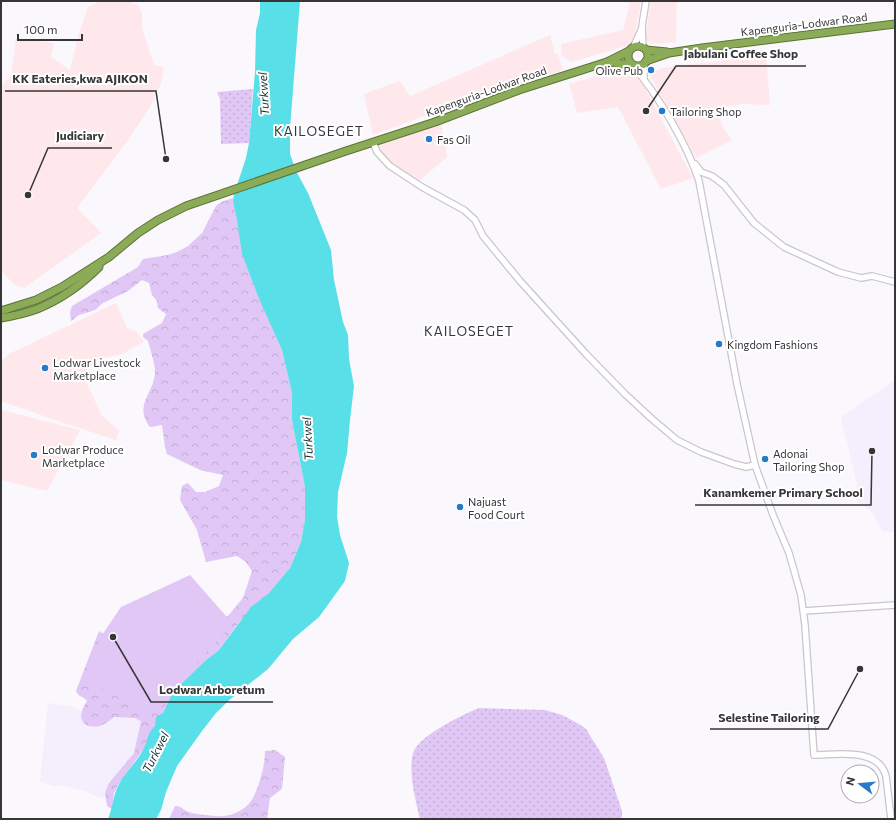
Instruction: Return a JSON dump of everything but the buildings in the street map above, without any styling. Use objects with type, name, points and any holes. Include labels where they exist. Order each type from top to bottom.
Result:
[{"type":"highway","name":"Kapenguria-Lodwar Road","points":[[645,62],[669,53],[895,24]]},
{"type":"highway","points":[[640,47],[644,49],[648,54],[645,62],[639,66],[632,65],[628,59],[631,50],[640,47]]},
{"type":"highway","name":"Kapenguria-Lodwar Road","points":[[644,49],[669,53]]},
{"type":"highway","name":"Kapenguria-Lodwar Road","points":[[109,257],[138,233],[158,220],[186,206],[435,122],[532,86],[607,62],[631,50]]},
{"type":"highway","name":"Kapenguria-Lodwar Road","points":[[607,62],[632,65]]},
{"type":"highway","points":[[1,311],[36,300],[62,287],[109,257]]},
{"type":"highway","points":[[1,318],[38,308],[60,296],[90,276],[109,257]]},
{"type":"street","points":[[644,49],[642,26],[646,1]]},
{"type":"street","points":[[631,50],[642,26]]},
{"type":"street","points":[[644,79],[645,62]]},
{"type":"street","points":[[632,65],[644,79],[669,119],[690,158],[699,181],[755,465],[770,508],[791,559],[798,582],[804,611],[814,755],[854,754],[870,758],[878,762],[884,769],[886,776],[891,819]]},
{"type":"street","points":[[373,142],[377,152],[390,166],[422,187],[470,214],[475,220],[483,236],[520,281],[587,355],[657,424],[677,440],[702,452],[734,464],[746,466],[755,465]]},
{"type":"street","points":[[690,158],[701,172],[712,176],[724,185],[754,223],[784,247],[843,274],[861,278],[872,276],[895,282]]},
{"type":"street","points":[[804,611],[895,605]]},
{"type":"shaded area","points":[[105,1],[128,1],[138,5],[142,12],[142,28],[154,65],[161,66],[164,69],[161,83],[150,107],[128,140],[77,208],[101,233],[24,288],[14,284],[1,271],[1,86],[11,76],[16,38],[54,43],[51,57],[70,70],[78,36],[88,7]]},
{"type":"shaded area","points":[[630,1],[641,1],[633,42],[629,45],[572,62],[562,56],[561,44],[623,30]]},
{"type":"shaded area","points":[[651,1],[677,2],[676,42],[652,44],[645,40]]},
{"type":"shaded area","points":[[550,35],[555,54],[558,54],[563,70],[432,113],[373,135],[364,94],[400,81],[410,96]]},
{"type":"shaded area","points":[[766,55],[770,105],[742,104],[715,109],[723,127],[732,140],[696,158],[649,74],[662,68]]},
{"type":"shaded area","points":[[607,73],[623,74],[640,79],[693,178],[661,189],[618,107],[577,113],[569,84]]},
{"type":"shaded area","points":[[441,122],[447,157],[419,181],[385,160],[377,143]]},
{"type":"shaded area","name":"Lodwar Livestock Marketplace","points":[[116,303],[127,328],[137,332],[144,342],[122,354],[95,360],[83,375],[102,416],[119,430],[116,440],[1,401],[1,361],[11,353]]},
{"type":"shaded area","points":[[895,380],[895,532],[882,531],[873,513],[857,501],[857,484],[841,417]]},
{"type":"shaded area","name":"Lodwar Produce Marketplace","points":[[1,410],[80,430],[47,491],[1,480]]},
{"type":"shaded area","points":[[48,703],[70,706],[81,711],[81,718],[89,726],[96,727],[104,725],[114,717],[135,718],[141,721],[134,753],[115,776],[105,793],[106,799],[85,791],[40,782]]},
{"type":"green space","points":[[253,89],[249,143],[221,144],[220,99],[217,92]]},
{"type":"green space","points":[[233,198],[237,220],[274,332],[282,350],[292,393],[292,420],[305,487],[305,520],[301,542],[290,568],[268,594],[240,621],[219,650],[205,661],[179,686],[171,696],[163,713],[152,729],[145,747],[118,785],[114,793],[112,809],[107,806],[105,793],[109,783],[134,753],[141,721],[135,718],[114,717],[104,724],[94,727],[86,725],[83,722],[81,713],[87,701],[76,691],[99,631],[113,640],[216,622],[228,616],[243,598],[252,571],[246,562],[237,556],[206,562],[197,530],[180,500],[182,486],[188,483],[196,492],[205,492],[219,486],[223,475],[200,470],[167,454],[162,425],[150,427],[145,419],[143,412],[144,406],[154,380],[155,372],[148,341],[143,337],[143,334],[162,323],[166,314],[158,308],[157,301],[152,295],[149,283],[142,280],[128,291],[103,303],[95,310],[79,315],[71,321],[70,312],[72,306],[138,267],[143,259],[168,255],[188,246],[202,233],[216,206],[221,202]]},
{"type":"green space","points":[[190,575],[233,624],[149,713],[83,679],[100,638],[121,607]]},
{"type":"green space","points":[[479,708],[545,710],[562,715],[586,729],[604,758],[622,811],[622,819],[420,819],[414,794],[411,764],[412,755],[415,749],[435,731]]},
{"type":"green space","points":[[275,750],[285,757],[282,789],[270,798],[267,819],[169,819],[175,806],[195,814],[202,815],[226,816],[240,811],[248,805],[257,790],[263,770],[265,751]]},
{"type":"water","name":"Turkwel","points":[[260,1],[300,1],[290,128],[290,154],[296,171],[308,193],[331,250],[334,280],[343,322],[348,335],[349,359],[354,386],[347,453],[338,492],[337,517],[340,535],[349,563],[345,581],[319,617],[293,639],[268,669],[228,701],[216,713],[202,731],[177,766],[166,792],[161,810],[156,819],[108,819],[117,788],[141,753],[149,733],[155,726],[156,717],[163,713],[171,696],[179,686],[219,650],[251,607],[268,594],[290,568],[301,542],[305,520],[305,487],[292,420],[292,393],[282,350],[260,301],[242,254],[233,202],[249,143],[255,72],[256,30],[260,13]]},
{"type":"place","name":"Olive Pub","points":[[651,70]]},
{"type":"place","name":"Jabulani Coffee Shop","points":[[646,111]]},
{"type":"place","name":"Tailoring Shop","points":[[662,111]]},
{"type":"place","name":"Fas Oil","points":[[429,139]]},
{"type":"place","name":"KK Eateries,kwa AJIKON","points":[[166,159]]},
{"type":"place","name":"Judiciary","points":[[28,195]]},
{"type":"place","name":"Kingdom Fashions","points":[[719,344]]},
{"type":"place","name":"Lodwar Livestock Marketplace","points":[[45,368]]},
{"type":"place","name":"Kanamkemer Primary School","points":[[872,451]]},
{"type":"place","name":"Lodwar Produce Marketplace","points":[[34,455]]},
{"type":"place","name":"Adonai Tailoring Shop","points":[[765,459]]},
{"type":"place","name":"Najuast Food Court","points":[[460,507]]},
{"type":"place","name":"Lodwar Arboretum","points":[[113,637]]},
{"type":"place","name":"Selestine Tailoring","points":[[860,669]]},
{"type":"district","name":"KAILOSEGET","points":[[319,131]]},
{"type":"district","name":"KAILOSEGET","points":[[469,331]]}]
